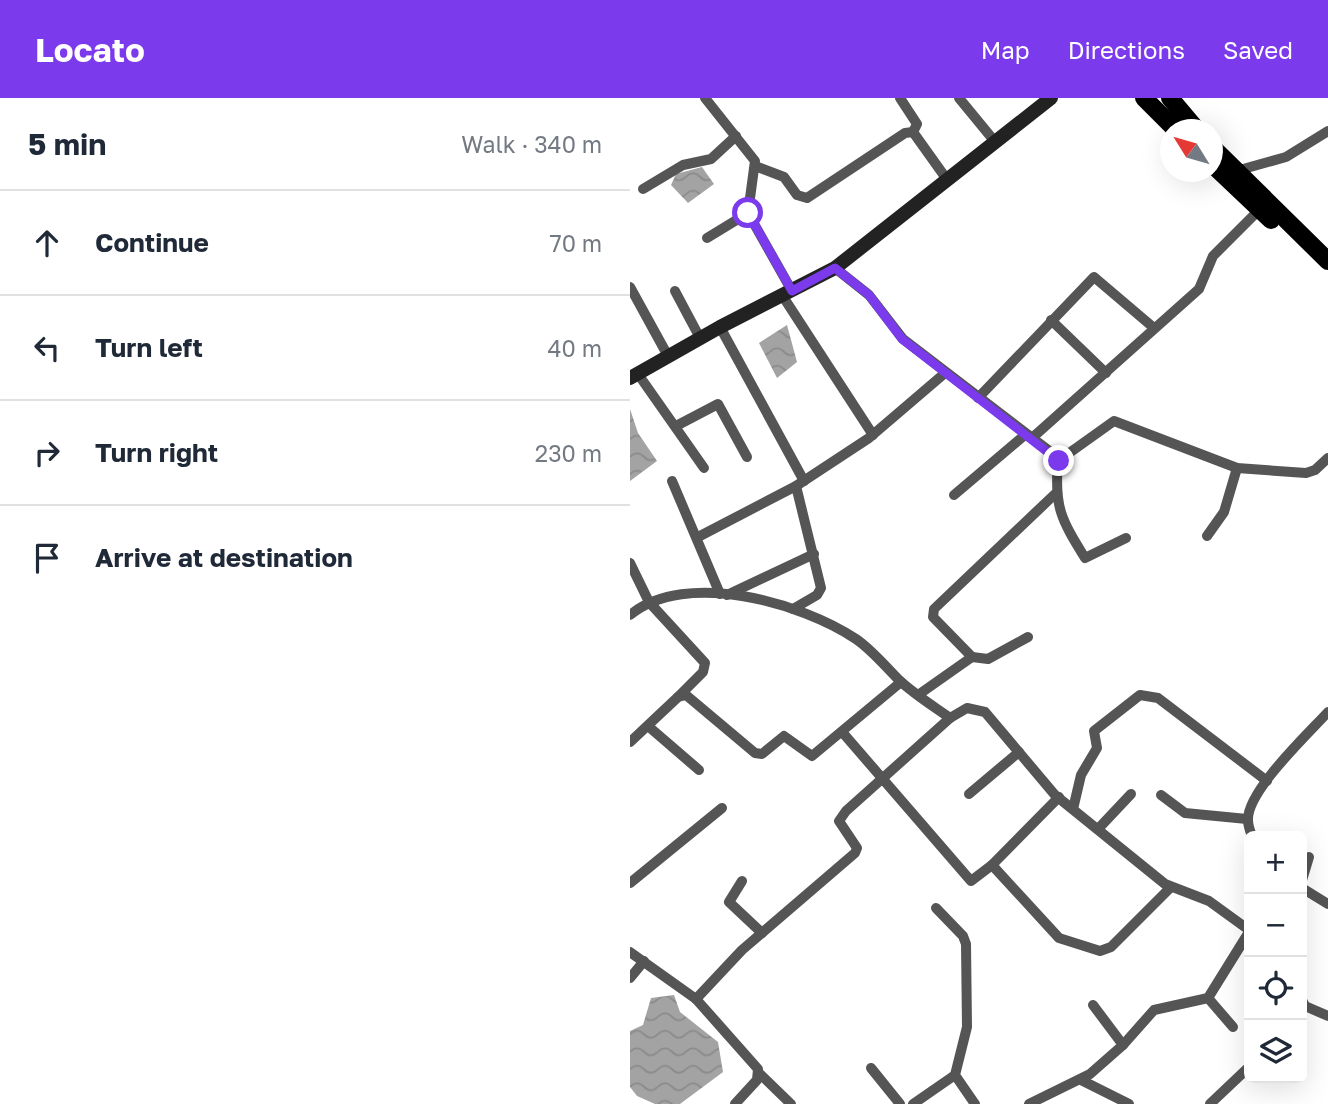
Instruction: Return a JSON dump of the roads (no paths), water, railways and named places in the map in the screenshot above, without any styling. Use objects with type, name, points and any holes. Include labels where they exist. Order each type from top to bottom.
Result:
[{"type":"highway","points":[[1144,98],[1166,119]]},
{"type":"highway","points":[[1170,98],[1188,119]]},
{"type":"highway","points":[[1223,157],[1328,261]]},
{"type":"highway","points":[[1223,174],[1328,277]]},
{"type":"main road","points":[[634,376],[720,327],[835,268],[1051,98]]},
{"type":"street","points":[[705,98],[753,157],[755,166],[748,213],[787,293],[873,435]]},
{"type":"street","points":[[900,98],[917,124],[913,132]]},
{"type":"street","points":[[959,98],[996,143]]},
{"type":"street","points":[[1236,171],[1286,157],[1328,131]]},
{"type":"street","points":[[755,166],[785,177],[797,195],[807,198],[905,133],[913,132]]},
{"type":"street","points":[[913,132],[948,181]]},
{"type":"street","points":[[643,189],[683,165],[711,159],[736,136]]},
{"type":"street","points":[[954,495],[1106,373],[1199,289],[1213,256],[1260,209]]},
{"type":"street","points":[[707,238],[748,213]]},
{"type":"street","points":[[835,268],[869,295],[902,339],[1059,461]]},
{"type":"street","points":[[978,398],[1090,279],[1097,277],[1154,328]]},
{"type":"street","points":[[630,287],[668,356]]},
{"type":"street","points":[[674,290],[700,338]]},
{"type":"street","points":[[1051,320],[1106,373]]},
{"type":"street","points":[[720,327],[800,483],[821,588],[817,594],[793,609]]},
{"type":"street","points":[[698,537],[800,483],[873,435],[945,373]]},
{"type":"street","points":[[634,376],[676,426],[704,468]]},
{"type":"street","points":[[676,426],[718,404],[747,457]]},
{"type":"street","points":[[1126,538],[1085,558],[1067,529],[1055,494],[1059,461],[1114,421],[1237,468],[1306,473],[1315,470],[1328,458]]},
{"type":"street","points":[[1207,536],[1224,512],[1237,468]]},
{"type":"street","points":[[672,481],[723,595]]},
{"type":"street","points":[[1028,637],[988,659],[972,657],[933,617],[934,608],[1055,494]]},
{"type":"street","points":[[723,595],[814,554]]},
{"type":"street","points":[[630,563],[649,602],[705,663],[703,672],[630,742]]},
{"type":"street","points":[[630,615],[649,602],[677,593],[723,595],[793,609],[858,641],[901,682],[950,718]]},
{"type":"street","points":[[918,695],[972,657]]},
{"type":"street","points":[[678,697],[690,697],[758,754],[784,736],[812,756],[843,733],[901,682]]},
{"type":"street","points":[[1073,809],[1081,775],[1097,748],[1094,731],[1140,695],[1158,698],[1267,781]]},
{"type":"street","points":[[696,999],[736,956],[855,853],[857,848],[839,821],[960,710],[977,708],[991,718],[1059,797],[1170,887],[1209,901],[1244,927]]},
{"type":"street","points":[[1251,831],[1247,819],[1253,802],[1267,781],[1328,712]]},
{"type":"street","points":[[648,726],[699,770]]},
{"type":"street","points":[[843,733],[968,879],[975,880],[992,865],[1059,797]]},
{"type":"street","points":[[969,794],[1019,752]]},
{"type":"street","points":[[1098,829],[1131,794]]},
{"type":"street","points":[[1161,795],[1185,813],[1247,819]]},
{"type":"street","points":[[630,883],[722,808]]},
{"type":"street","points":[[1307,864],[1309,857]]},
{"type":"street","points":[[992,865],[1054,935],[1100,951],[1111,947],[1170,887]]},
{"type":"street","points":[[742,881],[729,902],[762,933]]},
{"type":"street","points":[[1307,891],[1328,904]]},
{"type":"street","points":[[913,1104],[955,1075],[967,1027],[966,944],[963,936],[936,908]]},
{"type":"street","points":[[1029,1104],[1081,1080],[1123,1045],[1154,1010],[1208,998],[1244,939]]},
{"type":"street","points":[[630,952],[696,999],[759,1073],[791,1104]]},
{"type":"street","points":[[630,978],[644,961]]},
{"type":"street","points":[[1208,998],[1233,1027]]},
{"type":"street","points":[[1094,1005],[1123,1045]]},
{"type":"street","points":[[1307,1008],[1328,1016]]},
{"type":"street","points":[[871,1068],[900,1104]]},
{"type":"street","points":[[1210,1104],[1244,1072]]},
{"type":"street","points":[[735,1104],[757,1080],[759,1073]]},
{"type":"street","points":[[955,1075],[975,1104]]},
{"type":"street","points":[[1081,1080],[1129,1104]]},
{"type":"water","points":[[702,167],[714,184],[688,203],[671,185],[676,174]]},
{"type":"water","points":[[787,325],[797,362],[777,378],[759,343]]},
{"type":"water","points":[[630,409],[638,433],[657,461],[630,481]]},
{"type":"water","points":[[674,995],[680,1012],[718,1042],[723,1072],[680,1104],[655,1104],[637,1096],[630,1087],[630,1031],[643,1025],[651,998]]}]
